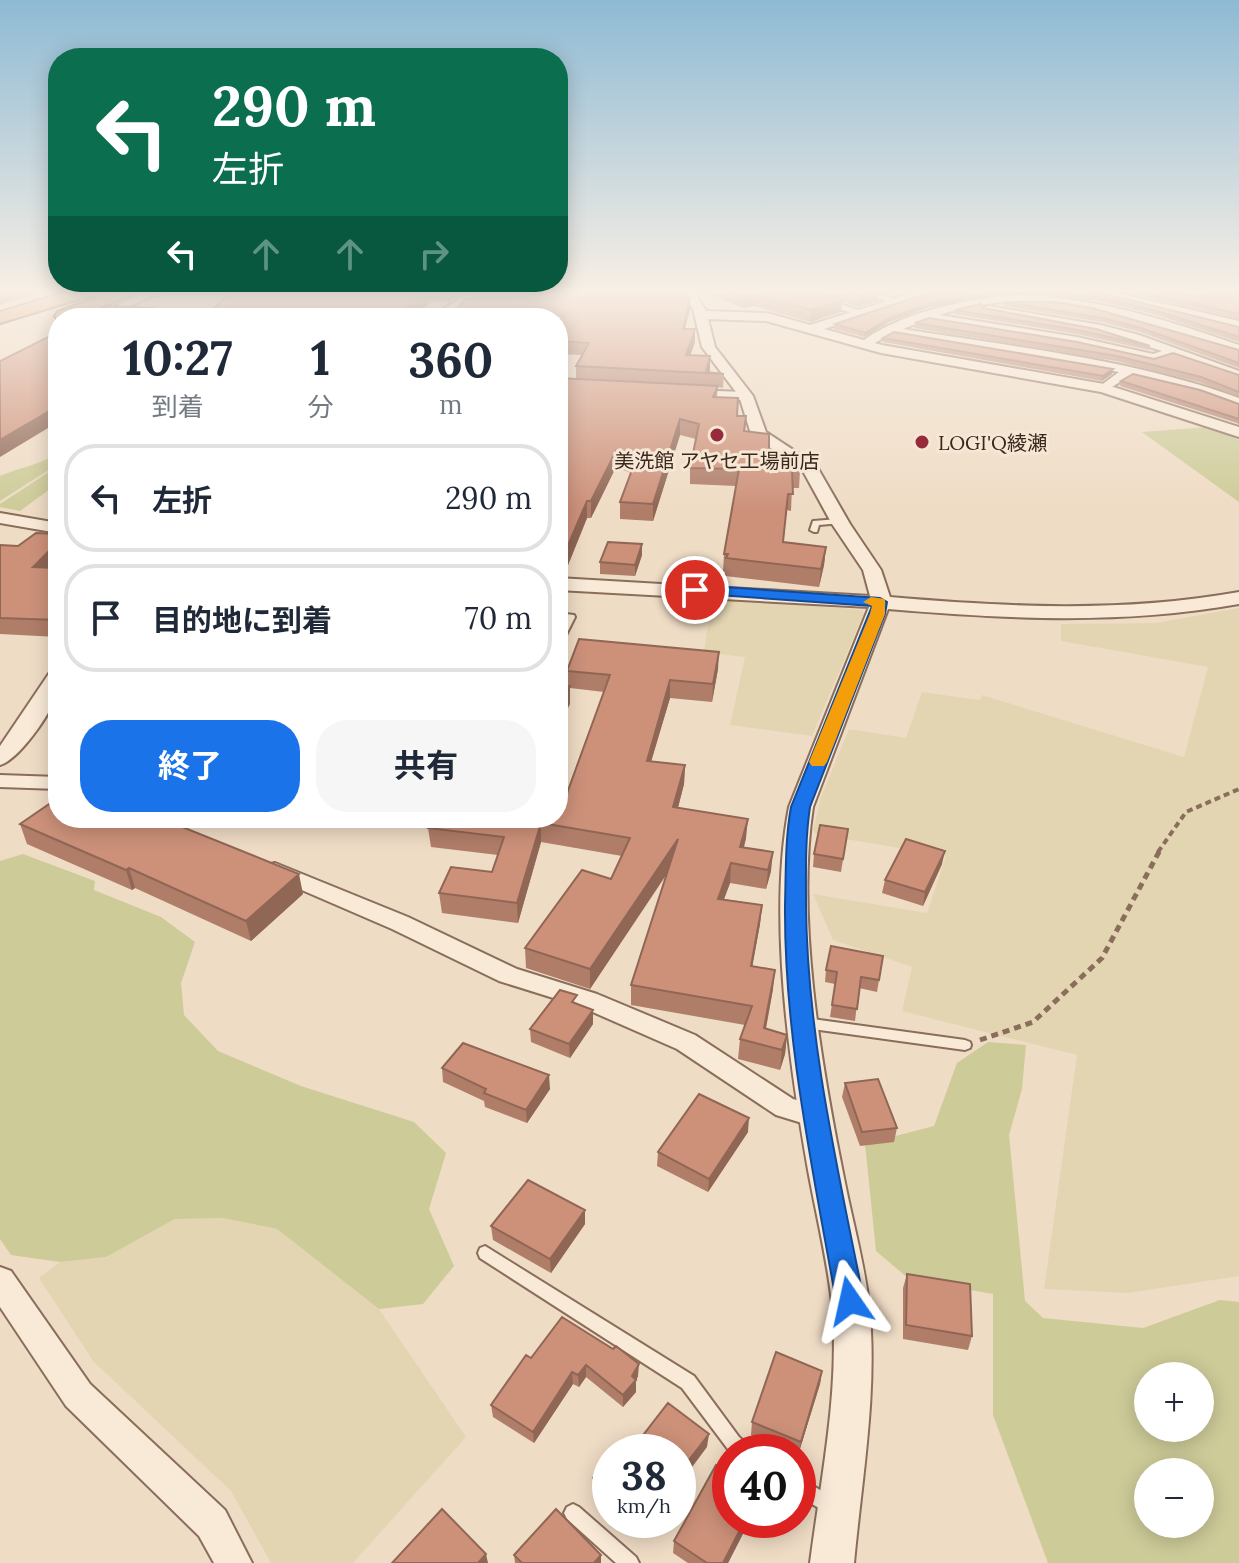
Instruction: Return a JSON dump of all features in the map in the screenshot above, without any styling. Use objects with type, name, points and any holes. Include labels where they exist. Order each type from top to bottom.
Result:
[{"type":"street","points":[[722,364],[746,396],[759,434],[810,468],[827,526],[872,570],[879,591],[878,614],[797,822],[795,946],[815,1116],[851,1314],[854,1366],[832,1563]]},
{"type":"street","points":[[969,364],[1104,388],[1239,432]]},
{"type":"street","points":[[1094,364],[1204,389],[1239,402]]},
{"type":"street","points":[[1210,364],[1239,375]]},
{"type":"street","points":[[1104,388],[1129,371]]},
{"type":"street","points":[[684,393],[746,396]]},
{"type":"street","points":[[0,518],[48,526]]},
{"type":"street","points":[[568,584],[1106,615],[1174,610],[1239,598]]},
{"type":"street","points":[[0,758],[18,738],[48,692]]},
{"type":"street","points":[[0,781],[48,783]]},
{"type":"street","points":[[254,861],[400,923],[508,975],[588,1000],[686,1042],[785,1107],[815,1116]]},
{"type":"street","points":[[0,1281],[78,1395],[212,1523],[234,1563]]},
{"type":"lane","points":[[805,1023],[965,1045]]},
{"type":"lane","points":[[485,1253],[688,1382],[729,1434]]},
{"type":"lane","points":[[816,1497],[838,1510]]},
{"type":"lane","points":[[573,1513],[630,1563]]},
{"type":"path","points":[[965,1045],[1033,1022],[1102,958],[1152,861],[1186,812],[1239,789]]},
{"type":"shaded area","points":[[1208,427],[1239,440],[1239,502],[1142,432]]},
{"type":"shaded area","points":[[48,458],[48,470],[0,501],[0,476]]},
{"type":"shaded area","points":[[48,473],[48,490],[20,511],[0,507],[0,504]]},
{"type":"shaded area","points":[[712,596],[862,610],[864,613],[812,736],[730,725],[745,657],[704,652]]},
{"type":"shaded area","points":[[1239,608],[1239,1276],[1128,1293],[1044,1289],[1077,1055],[902,1011],[912,967],[833,940],[813,894],[927,913],[946,856],[816,834],[813,831],[821,797],[849,729],[906,738],[922,692],[980,700],[982,695],[1184,757],[1208,667],[1061,641],[1061,624],[1156,623]]},
{"type":"shaded area","points":[[23,854],[95,881],[94,890],[161,917],[195,942],[181,983],[184,1015],[218,1051],[301,1086],[414,1122],[446,1153],[429,1209],[454,1266],[423,1304],[379,1309],[277,1229],[223,1218],[175,1219],[106,1257],[60,1262],[11,1255],[0,1239],[0,861]]},
{"type":"shaded area","points":[[988,1042],[1026,1045],[1022,1089],[1009,1135],[1025,1301],[1043,1318],[1143,1328],[1220,1300],[1239,1302],[1239,1563],[1048,1563],[993,1415],[993,1294],[909,1279],[876,1251],[865,1144],[934,1126],[957,1063]]},
{"type":"shaded area","points":[[223,1218],[277,1229],[379,1309],[466,1437],[353,1563],[271,1563],[231,1491],[93,1361],[39,1278],[60,1262],[106,1257],[175,1219]]},
{"type":"building","points":[[0,364],[48,364],[48,412],[0,440]]},
{"type":"building","points":[[708,364],[706,372],[724,374],[576,366]]},
{"type":"building","points":[[1033,364],[1083,364],[1113,369],[1103,376]]},
{"type":"building","points":[[1149,364],[1206,364],[1239,375],[1239,392],[1201,377]]},
{"type":"building","points":[[1133,374],[1200,390],[1239,404],[1239,419],[1121,381]]},
{"type":"building","points":[[568,378],[718,386],[713,397],[738,398],[737,416],[746,416],[744,431],[769,434],[769,453],[799,455],[800,471],[792,471],[793,494],[788,494],[783,542],[826,547],[821,569],[726,558],[728,554],[724,554],[739,469],[690,468],[699,424],[680,419],[653,504],[620,502],[636,459],[616,451],[591,501],[587,501],[568,545]]},
{"type":"building","points":[[36,533],[48,534],[48,552],[33,567],[48,568],[48,620],[0,618],[0,545],[18,546]]},
{"type":"building","points":[[608,542],[642,544],[635,565],[600,562]]},
{"type":"building","points":[[579,639],[719,652],[713,684],[670,680],[647,761],[685,765],[673,807],[748,819],[740,847],[773,852],[768,870],[731,863],[718,899],[762,905],[751,966],[775,970],[764,1028],[787,1035],[782,1050],[740,1039],[752,1006],[631,985],[678,839],[590,969],[525,948],[582,870],[611,879],[630,838],[568,828],[568,790],[610,675],[568,671]]},
{"type":"building","points":[[48,805],[48,828],[185,828],[299,874],[246,921],[129,868],[126,870],[20,824]]},
{"type":"building","points":[[820,825],[848,829],[843,859],[814,854]]},
{"type":"building","points":[[428,828],[540,828],[517,903],[439,893],[451,867],[492,872],[504,837]]},
{"type":"building","points":[[906,839],[945,851],[925,892],[885,880]]},
{"type":"building","points":[[831,946],[883,956],[879,980],[861,977],[857,1009],[832,1005],[837,972],[826,970]]},
{"type":"building","points":[[560,990],[577,995],[572,1002],[593,1010],[569,1044],[530,1029]]},
{"type":"building","points":[[463,1043],[549,1075],[526,1110],[484,1093],[486,1089],[442,1068]]},
{"type":"building","points":[[878,1079],[897,1128],[862,1132],[845,1083]]},
{"type":"building","points":[[699,1094],[749,1118],[709,1179],[658,1152]]},
{"type":"building","points":[[528,1180],[585,1210],[550,1259],[491,1226]]},
{"type":"building","points":[[907,1274],[970,1284],[972,1336],[906,1325]]},
{"type":"building","points":[[562,1317],[613,1349],[616,1346],[639,1364],[632,1376],[636,1380],[623,1395],[586,1365],[578,1375],[572,1372],[533,1432],[491,1405],[526,1355],[531,1358]]},
{"type":"building","points":[[776,1352],[822,1371],[803,1434],[781,1434],[752,1422]]},
{"type":"building","points":[[668,1403],[709,1434],[696,1451],[696,1434],[644,1434]]},
{"type":"building","points":[[712,1472],[712,1538],[736,1538],[723,1563],[707,1563],[674,1541],[676,1538],[696,1538],[696,1501]]},
{"type":"building","points":[[442,1509],[486,1554],[478,1563],[392,1563]]},
{"type":"building","points":[[556,1509],[601,1555],[594,1563],[522,1563],[514,1555]]},
{"type":"slow traffic","points":[[818,762],[878,614],[880,602],[871,602]]},
{"type":"place","name":"美洗館 アヤセ工場前店","points":[[717,435]]},
{"type":"place","name":"LOGI'Q綾瀬","points":[[922,442]]},
{"type":"route","points":[[695,590],[880,602],[878,614],[801,807],[796,836],[796,960],[815,1116],[850,1301]]}]
